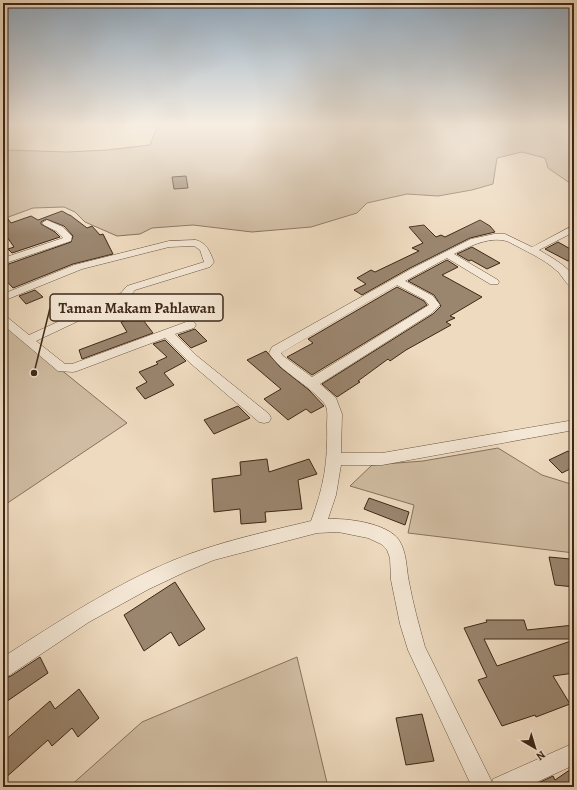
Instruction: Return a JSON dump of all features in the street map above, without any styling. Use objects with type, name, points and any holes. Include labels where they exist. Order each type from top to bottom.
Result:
[{"type":"street","points":[[3,261],[68,239],[67,235],[62,231],[47,223]]},
{"type":"street","points":[[533,250],[574,228]]},
{"type":"street","points":[[317,526],[328,495],[334,459],[335,414],[333,404],[312,384],[279,359],[275,353],[276,350],[397,281],[474,241],[494,237],[505,237],[533,250],[556,265],[570,276],[574,286]]},
{"type":"street","points":[[3,298],[78,267],[107,259],[179,243],[196,243],[204,249],[209,262],[206,265],[131,288],[125,295],[28,340]]},
{"type":"street","points":[[448,254],[494,282]]},
{"type":"street","points":[[312,384],[428,312],[435,305],[429,298],[397,281]]},
{"type":"street","points":[[3,319],[62,368],[66,369],[190,325]]},
{"type":"street","points":[[168,334],[193,359],[264,418]]},
{"type":"street","points":[[334,459],[382,459],[574,425]]},
{"type":"street","points":[[3,668],[83,616],[143,583],[178,566],[214,553],[317,526],[338,525],[371,531],[387,539],[393,546],[398,558],[400,580],[409,624],[417,650],[483,787]]},
{"type":"street","points":[[501,787],[574,754]]},
{"type":"shaded area","points":[[3,162],[496,162],[493,184],[472,190],[438,196],[407,194],[367,203],[357,213],[311,227],[252,232],[193,225],[152,228],[140,234],[117,236],[85,222],[75,212],[64,207],[33,208],[3,219],[3,185],[8,178],[3,177]]},
{"type":"shaded area","points":[[546,162],[574,162],[574,186],[548,168]]},
{"type":"shaded area","points":[[3,323],[127,423],[3,506]]},
{"type":"shaded area","points":[[498,448],[542,475],[574,485],[574,553],[408,533],[414,505],[350,486],[372,465],[423,461]]},
{"type":"shaded area","points":[[297,657],[328,787],[69,787],[142,722]]},
{"type":"building","points":[[186,176],[188,188],[174,189],[172,177]]},
{"type":"building","points":[[62,211],[87,228],[92,226],[100,235],[103,234],[113,254],[73,264],[13,288],[3,277],[3,266],[71,242],[73,236],[64,226],[46,219],[41,222],[41,224],[55,232],[60,237],[12,253],[8,249],[14,247],[3,231],[3,212],[11,223],[31,216],[38,220]]},
{"type":"building","points":[[480,220],[490,226],[495,232],[470,238],[410,268],[362,295],[354,290],[366,284],[357,278],[371,270],[375,272],[419,251],[412,248],[423,243],[409,227],[424,225],[436,237],[441,235],[445,237]]},
{"type":"building","points":[[558,242],[574,251],[574,258],[568,261],[545,249]]},
{"type":"building","points":[[472,247],[500,263],[487,269],[457,254]]},
{"type":"building","points":[[447,260],[458,267],[442,275],[482,297],[450,316],[455,318],[446,322],[451,325],[406,350],[390,361],[388,359],[358,381],[360,382],[337,397],[322,384],[433,314],[441,306],[434,295],[408,281]]},
{"type":"building","points":[[397,287],[424,301],[427,305],[312,375],[287,357],[313,343],[308,339]]},
{"type":"building","points":[[35,290],[43,297],[26,304],[19,296]]},
{"type":"building","points":[[140,316],[153,333],[82,359],[79,350],[127,332],[121,322]]},
{"type":"building","points":[[195,329],[207,341],[191,348],[178,335]]},
{"type":"building","points":[[165,340],[186,361],[164,373],[174,385],[145,399],[136,388],[147,382],[139,372],[158,364],[156,362],[167,357],[153,344]]},
{"type":"building","points":[[266,351],[280,367],[309,390],[324,406],[311,413],[306,409],[288,420],[264,399],[281,389],[247,360]]},
{"type":"building","points":[[238,406],[250,418],[214,434],[204,420]]},
{"type":"building","points":[[568,451],[574,457],[574,467],[562,473],[549,460]]},
{"type":"building","points":[[267,459],[269,472],[309,459],[317,474],[298,480],[302,509],[265,512],[266,522],[241,524],[240,509],[214,512],[212,479],[241,475],[240,462]]},
{"type":"building","points":[[369,498],[409,512],[405,525],[364,509]]},
{"type":"building","points":[[549,557],[570,559],[574,576],[574,587],[555,585]]},
{"type":"building","points":[[175,582],[205,629],[179,646],[171,632],[144,651],[124,615]]},
{"type":"building","points":[[486,620],[524,620],[527,630],[574,625],[574,639],[484,639],[497,666],[574,640],[574,673],[553,676],[570,704],[536,717],[535,715],[502,726],[478,680],[487,677],[464,628],[487,622]]},
{"type":"building","points":[[40,657],[48,673],[3,704],[3,679],[11,676]]},
{"type":"building","points":[[79,689],[99,718],[78,737],[72,728],[52,746],[48,740],[3,780],[3,742],[50,701],[55,709]]},
{"type":"building","points":[[422,714],[434,761],[406,765],[396,718]]},
{"type":"building","points":[[574,767],[574,787],[530,787],[553,776],[555,780]]},
{"type":"place","name":"Taman Makam Pahlawan","points":[[34,373]]}]
